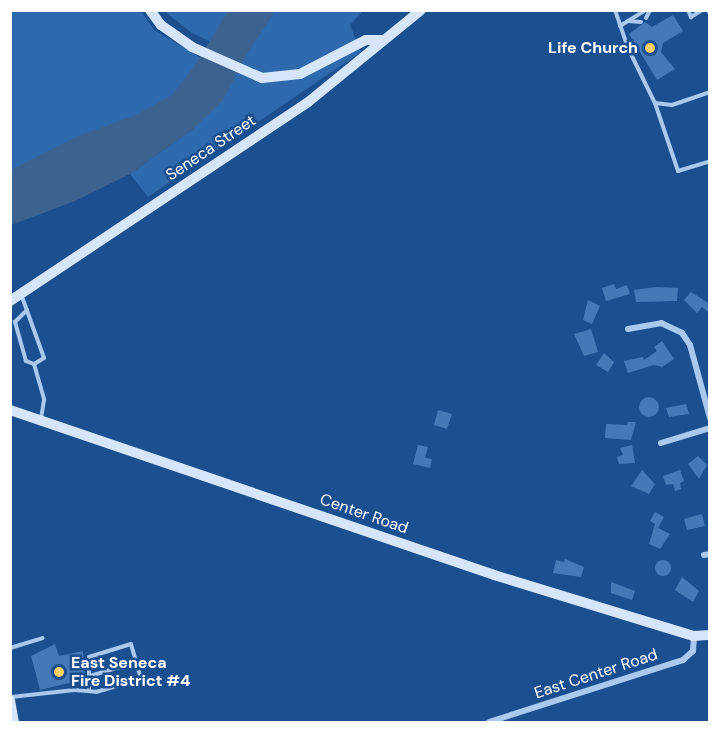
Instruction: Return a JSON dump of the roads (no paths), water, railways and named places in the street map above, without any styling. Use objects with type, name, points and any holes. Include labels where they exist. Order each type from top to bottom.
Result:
[{"type":"main road","points":[[150,10],[161,25],[192,47],[249,75],[262,78],[300,74],[366,40],[382,40]]},
{"type":"main road","name":"Seneca Street","points":[[10,301],[307,103],[421,10]]},
{"type":"main road","name":"Center Road","points":[[10,410],[494,575],[694,636],[710,635]]},
{"type":"main road","points":[[10,698],[14,723]]},
{"type":"street","points":[[628,329],[662,324],[682,333],[690,345],[710,418]]},
{"type":"street","points":[[661,443],[710,428]]},
{"type":"street","name":"East Center Road","points":[[489,723],[683,660],[693,651],[694,636]]},
{"type":"lane","points":[[615,10],[620,26],[656,103],[678,171],[710,161]]},
{"type":"lane","points":[[620,26],[648,10]]},
{"type":"lane","points":[[646,18],[648,10]]},
{"type":"lane","points":[[688,10],[691,16],[702,10]]},
{"type":"lane","points":[[627,21],[641,22]]},
{"type":"lane","points":[[656,103],[672,105],[710,92]]},
{"type":"lane","points":[[21,293],[44,358],[34,364]]},
{"type":"lane","points":[[27,310],[15,322],[26,361],[34,364]]},
{"type":"lane","points":[[34,364],[44,400],[40,420]]},
{"type":"lane","points":[[10,648],[43,638]]},
{"type":"lane","points":[[10,698],[89,691],[141,679],[131,644],[89,657],[89,691]]},
{"type":"lane","points":[[90,676],[136,662]]},
{"type":"place","name":"Life Church","points":[[650,48]]},
{"type":"place","name":"East Seneca Fire District #4","points":[[59,672]]}]
